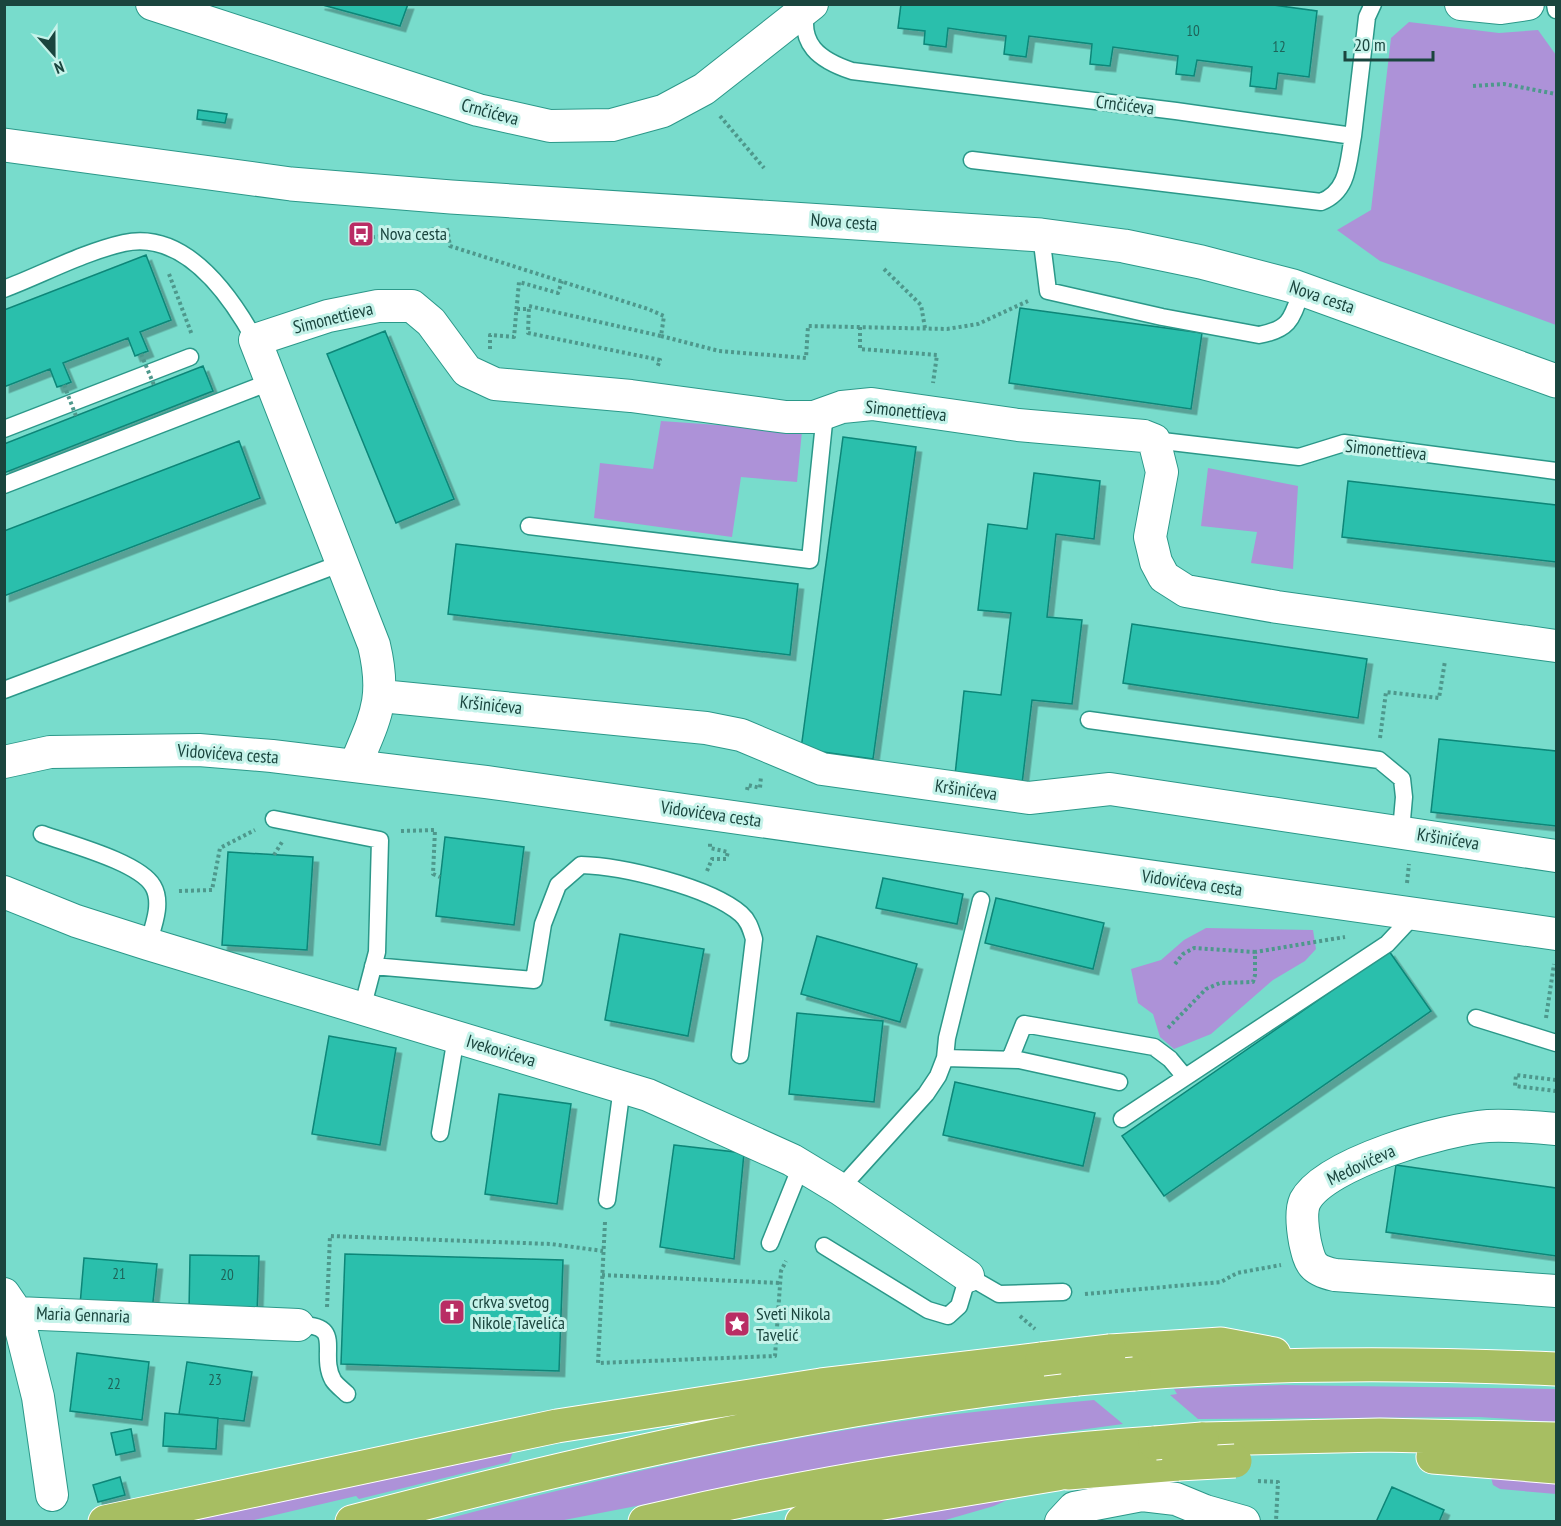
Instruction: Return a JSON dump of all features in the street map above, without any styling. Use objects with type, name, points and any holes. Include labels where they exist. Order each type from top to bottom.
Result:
[{"type":"highway","points":[[105,1521],[557,1426],[820,1385],[1110,1351],[1235,1345],[1274,1354],[1297,1365]]},
{"type":"highway","points":[[352,1521],[539,1474],[740,1429],[898,1401],[1077,1378],[1297,1365],[1383,1364],[1557,1369]]},
{"type":"highway","points":[[802,1521],[877,1504],[1057,1474],[1202,1439],[1237,1449],[1380,1435],[1557,1439]]},
{"type":"highway","points":[[645,1521],[855,1479],[1029,1454],[1237,1449],[1399,1455],[1557,1467]]},
{"type":"highway","points":[[1057,1474],[1156,1450]]},
{"type":"street","name":"Crnčićeva","points":[[152,4],[478,110],[550,126],[612,124],[663,111],[704,89],[810,6]]},
{"type":"street","points":[[1461,4],[1501,8],[1528,4]]},
{"type":"street","name":"Nova cesta","points":[[4,145],[302,185],[451,197],[1041,235],[1124,246],[1201,262],[1302,289],[1557,381]]},
{"type":"street","name":"Simonettieva","points":[[255,340],[328,316],[378,306],[412,306],[431,322],[467,371],[495,384],[631,396],[786,417],[814,417],[842,407],[872,404],[1018,425],[1144,436],[1154,440]]},
{"type":"street","points":[[255,340],[374,645],[380,671],[381,696],[373,724],[354,766]]},
{"type":"street","points":[[1154,440],[1162,472],[1150,537],[1156,562],[1164,577],[1185,591],[1277,607],[1557,646]]},
{"type":"street","name":"Kršinićeva","points":[[381,696],[706,728],[741,735],[822,769],[970,791],[1029,798],[1110,789],[1557,856]]},
{"type":"street","name":"Vidovićeva cesta","points":[[4,762],[50,752],[199,750],[354,766],[1411,903],[1556,949]]},
{"type":"street","name":"Ivekovićeva","points":[[4,892],[76,921],[148,944],[648,1095],[801,1166],[840,1189],[968,1276]]},
{"type":"street","name":"Medovićeva","points":[[1309,1259],[1303,1229],[1304,1203],[1316,1187],[1346,1169],[1383,1153],[1453,1131],[1508,1126],[1557,1129]]},
{"type":"street","points":[[1309,1259],[1318,1272],[1335,1275],[1557,1291]]},
{"type":"street","name":"Maria Gennaria","points":[[52,1495],[38,1397],[11,1303],[311,1326]]},
{"type":"street","points":[[1061,1521],[1074,1508],[1142,1495],[1176,1499],[1205,1511],[1244,1521]]},
{"type":"lane","points":[[972,160],[1321,202],[1339,192],[1344,183],[1353,136],[1366,17],[1373,4]]},
{"type":"lane","points":[[1554,4],[1557,10]]},
{"type":"lane","name":"Crnčićeva","points":[[810,6],[803,26],[806,40],[830,62],[852,71],[1176,111],[1353,136]]},
{"type":"lane","points":[[1041,235],[1048,291],[1162,317],[1259,335],[1274,332],[1290,322],[1302,289]]},
{"type":"lane","points":[[4,289],[126,243],[159,246],[204,268],[236,306],[255,340]]},
{"type":"lane","points":[[4,429],[189,357]]},
{"type":"lane","points":[[4,484],[270,382]]},
{"type":"lane","points":[[529,526],[810,560],[825,413]]},
{"type":"lane","name":"Simonettieva","points":[[1154,440],[1299,456],[1344,442],[1557,471]]},
{"type":"lane","points":[[4,690],[342,563]]},
{"type":"lane","points":[[1089,720],[1379,760],[1402,778],[1404,797],[1401,831]]},
{"type":"lane","points":[[274,819],[380,840],[377,952],[362,1009]]},
{"type":"lane","points":[[42,834],[140,871],[153,886],[157,903],[148,944]]},
{"type":"lane","points":[[374,966],[534,980],[543,924],[558,885],[581,865],[608,866],[700,891],[741,914],[749,924],[754,946],[740,1055]]},
{"type":"lane","points":[[840,1189],[926,1094],[938,1076],[945,1058],[947,1038],[981,900]]},
{"type":"lane","points":[[1122,1119],[1387,944],[1411,903]]},
{"type":"lane","points":[[1476,1018],[1557,1042]]},
{"type":"lane","points":[[1010,1059],[1024,1024],[1154,1047],[1170,1059],[1185,1077]]},
{"type":"lane","points":[[440,1133],[456,1037]]},
{"type":"lane","points":[[945,1058],[1010,1059],[1119,1082]]},
{"type":"lane","points":[[607,1200],[622,1087]]},
{"type":"lane","points":[[770,1243],[801,1166]]},
{"type":"lane","points":[[824,1246],[928,1310],[948,1316],[959,1306],[968,1276],[999,1294],[1063,1292]]},
{"type":"lane","points":[[311,1326],[327,1337],[333,1380],[347,1394]]},
{"type":"path","points":[[1473,86],[1504,84],[1557,94]]},
{"type":"path","points":[[716,111],[764,168]]},
{"type":"path","points":[[447,222],[450,246],[664,316],[661,336]]},
{"type":"path","points":[[366,238],[447,228]]},
{"type":"path","points":[[159,246],[199,354],[189,357]]},
{"type":"path","points":[[884,269],[921,305],[925,328]]},
{"type":"path","points":[[491,344],[490,335],[514,337],[519,282],[558,293],[562,281]]},
{"type":"path","points":[[517,309],[529,309],[529,306],[719,351],[806,358],[808,326],[946,329],[978,324],[1048,291]]},
{"type":"path","points":[[529,309],[528,333],[660,360],[656,372]]},
{"type":"path","points":[[860,327],[860,349],[937,355],[932,389]]},
{"type":"path","points":[[141,354],[154,385]]},
{"type":"path","points":[[64,385],[76,416]]},
{"type":"path","points":[[1379,745],[1386,692],[1439,698],[1442,674]]},
{"type":"path","points":[[747,797],[748,785],[760,788],[762,774],[768,774]]},
{"type":"path","points":[[184,891],[212,890],[220,848],[274,819]]},
{"type":"path","points":[[419,832],[435,830],[433,874],[440,877]]},
{"type":"path","points":[[1409,863],[1411,903]]},
{"type":"path","points":[[1175,964],[1183,954],[1194,948],[1255,952],[1347,937]]},
{"type":"path","points":[[1547,1005],[1556,949]]},
{"type":"path","points":[[1163,1032],[1206,989],[1220,983],[1253,982],[1255,952]]},
{"type":"path","points":[[1557,1080],[1516,1075],[1515,1086],[1557,1091]]},
{"type":"path","points":[[605,1218],[598,1363],[776,1356],[781,1271],[790,1251]]},
{"type":"path","points":[[311,1326],[327,1312],[330,1236],[551,1244],[603,1251]]},
{"type":"path","points":[[1063,1292],[1093,1294],[1221,1282],[1237,1273],[1309,1259]]},
{"type":"path","points":[[602,1275],[780,1283]]},
{"type":"path","points":[[1278,1482],[1278,1515]]},
{"type":"shaded area","points":[[1409,22],[1499,33],[1538,30],[1556,55],[1556,325],[1380,261],[1337,230],[1371,210],[1391,38]]},
{"type":"shaded area","points":[[661,421],[802,431],[797,482],[741,477],[732,537],[594,518],[600,463],[653,469]]},
{"type":"shaded area","points":[[1208,468],[1298,486],[1293,569],[1251,563],[1257,532],[1201,526]]},
{"type":"shaded area","points":[[1206,928],[1313,930],[1316,949],[1305,961],[1273,980],[1211,1034],[1174,1049],[1160,1037],[1153,1014],[1138,1003],[1131,969],[1161,960],[1184,940]]},
{"type":"shaded area","points":[[1282,1385],[1556,1389],[1556,1422],[1479,1417],[1198,1419],[1170,1395],[1177,1394],[1174,1389]]},
{"type":"shaded area","points":[[1094,1400],[1123,1424],[899,1455],[559,1521],[436,1522],[626,1474],[754,1447],[948,1415]]},
{"type":"shaded area","points":[[513,1452],[509,1462],[359,1499],[356,1496],[250,1521],[180,1522]]},
{"type":"shaded area","points":[[1489,1470],[1556,1480],[1556,1494],[1500,1489],[1493,1485]]},
{"type":"shaded area","points":[[1020,1494],[994,1506],[942,1521],[845,1522]]},
{"type":"building","points":[[319,4],[408,4],[400,26]]},
{"type":"building","points":[[901,4],[1266,4],[1317,11],[1309,77],[1278,73],[1276,89],[1250,86],[1252,67],[1197,60],[1194,76],[1176,74],[1178,56],[1113,47],[1110,66],[1090,64],[1092,44],[1029,36],[1026,57],[1004,54],[1006,36],[948,28],[946,47],[924,44],[925,31],[898,28]]},
{"type":"building","points":[[198,110],[227,114],[225,123],[197,119]]},
{"type":"building","points":[[146,255],[171,320],[140,332],[148,351],[135,356],[128,338],[63,363],[71,382],[64,385],[57,387],[50,369],[4,387],[4,310]]},
{"type":"building","points":[[1020,308],[1202,333],[1191,409],[1009,383]]},
{"type":"building","points":[[385,331],[454,499],[396,523],[327,354]]},
{"type":"building","points":[[203,366],[213,391],[4,473],[4,444]]},
{"type":"building","points":[[843,437],[916,447],[873,759],[801,749]]},
{"type":"building","points":[[239,441],[260,498],[4,596],[4,531]]},
{"type":"building","points":[[1034,473],[1100,481],[1094,539],[1056,534],[1047,617],[1082,620],[1072,704],[1032,700],[1022,784],[955,775],[964,691],[1001,695],[1011,613],[978,610],[988,524],[1027,529]]},
{"type":"building","points":[[1348,481],[1556,505],[1556,562],[1342,537]]},
{"type":"building","points":[[456,544],[798,584],[790,655],[448,614]]},
{"type":"building","points":[[1132,624],[1367,659],[1358,718],[1123,683]]},
{"type":"building","points":[[1439,739],[1556,751],[1556,826],[1431,812]]},
{"type":"building","points":[[445,837],[524,847],[514,925],[436,916]]},
{"type":"building","points":[[228,852],[313,857],[307,950],[222,945]]},
{"type":"building","points":[[883,878],[963,894],[957,924],[876,908]]},
{"type":"building","points":[[996,898],[1104,923],[1093,969],[985,943]]},
{"type":"building","points":[[620,934],[704,949],[688,1036],[605,1020]]},
{"type":"building","points":[[817,936],[917,964],[900,1022],[801,994]]},
{"type":"building","points":[[1389,951],[1431,1011],[1164,1196],[1122,1136]]},
{"type":"building","points":[[797,1013],[883,1021],[874,1102],[789,1094]]},
{"type":"building","points":[[329,1036],[396,1048],[380,1145],[312,1134]]},
{"type":"building","points":[[955,1082],[1095,1113],[1083,1166],[943,1135]]},
{"type":"building","points":[[499,1094],[571,1104],[557,1204],[485,1194]]},
{"type":"building","points":[[674,1145],[744,1153],[734,1259],[660,1247]]},
{"type":"building","points":[[1396,1165],[1556,1188],[1556,1256],[1386,1232]]},
{"type":"building","name":"crkva svetog Nikole Tavelića","points":[[345,1254],[563,1260],[559,1371],[341,1364]]},
{"type":"building","points":[[190,1255],[259,1256],[257,1314],[189,1312]]},
{"type":"building","points":[[84,1258],[157,1264],[152,1311],[80,1305]]},
{"type":"building","points":[[77,1353],[149,1362],[142,1420],[70,1411]]},
{"type":"building","points":[[187,1362],[252,1372],[244,1421],[179,1414]]},
{"type":"building","points":[[165,1413],[218,1418],[216,1449],[163,1446]]},
{"type":"building","points":[[131,1429],[135,1451],[116,1455],[111,1433]]},
{"type":"building","points":[[120,1477],[125,1495],[98,1502],[93,1485]]},
{"type":"building","points":[[1392,1487],[1444,1510],[1439,1522],[1376,1522]]},
{"type":"place","name":"Nova cesta","points":[[361,234]]},
{"type":"place","name":"crkva svetog Nikole Tavelića","points":[[452,1312]]},
{"type":"place","name":"Sveti Nikola Tavelić","points":[[737,1324]]}]
